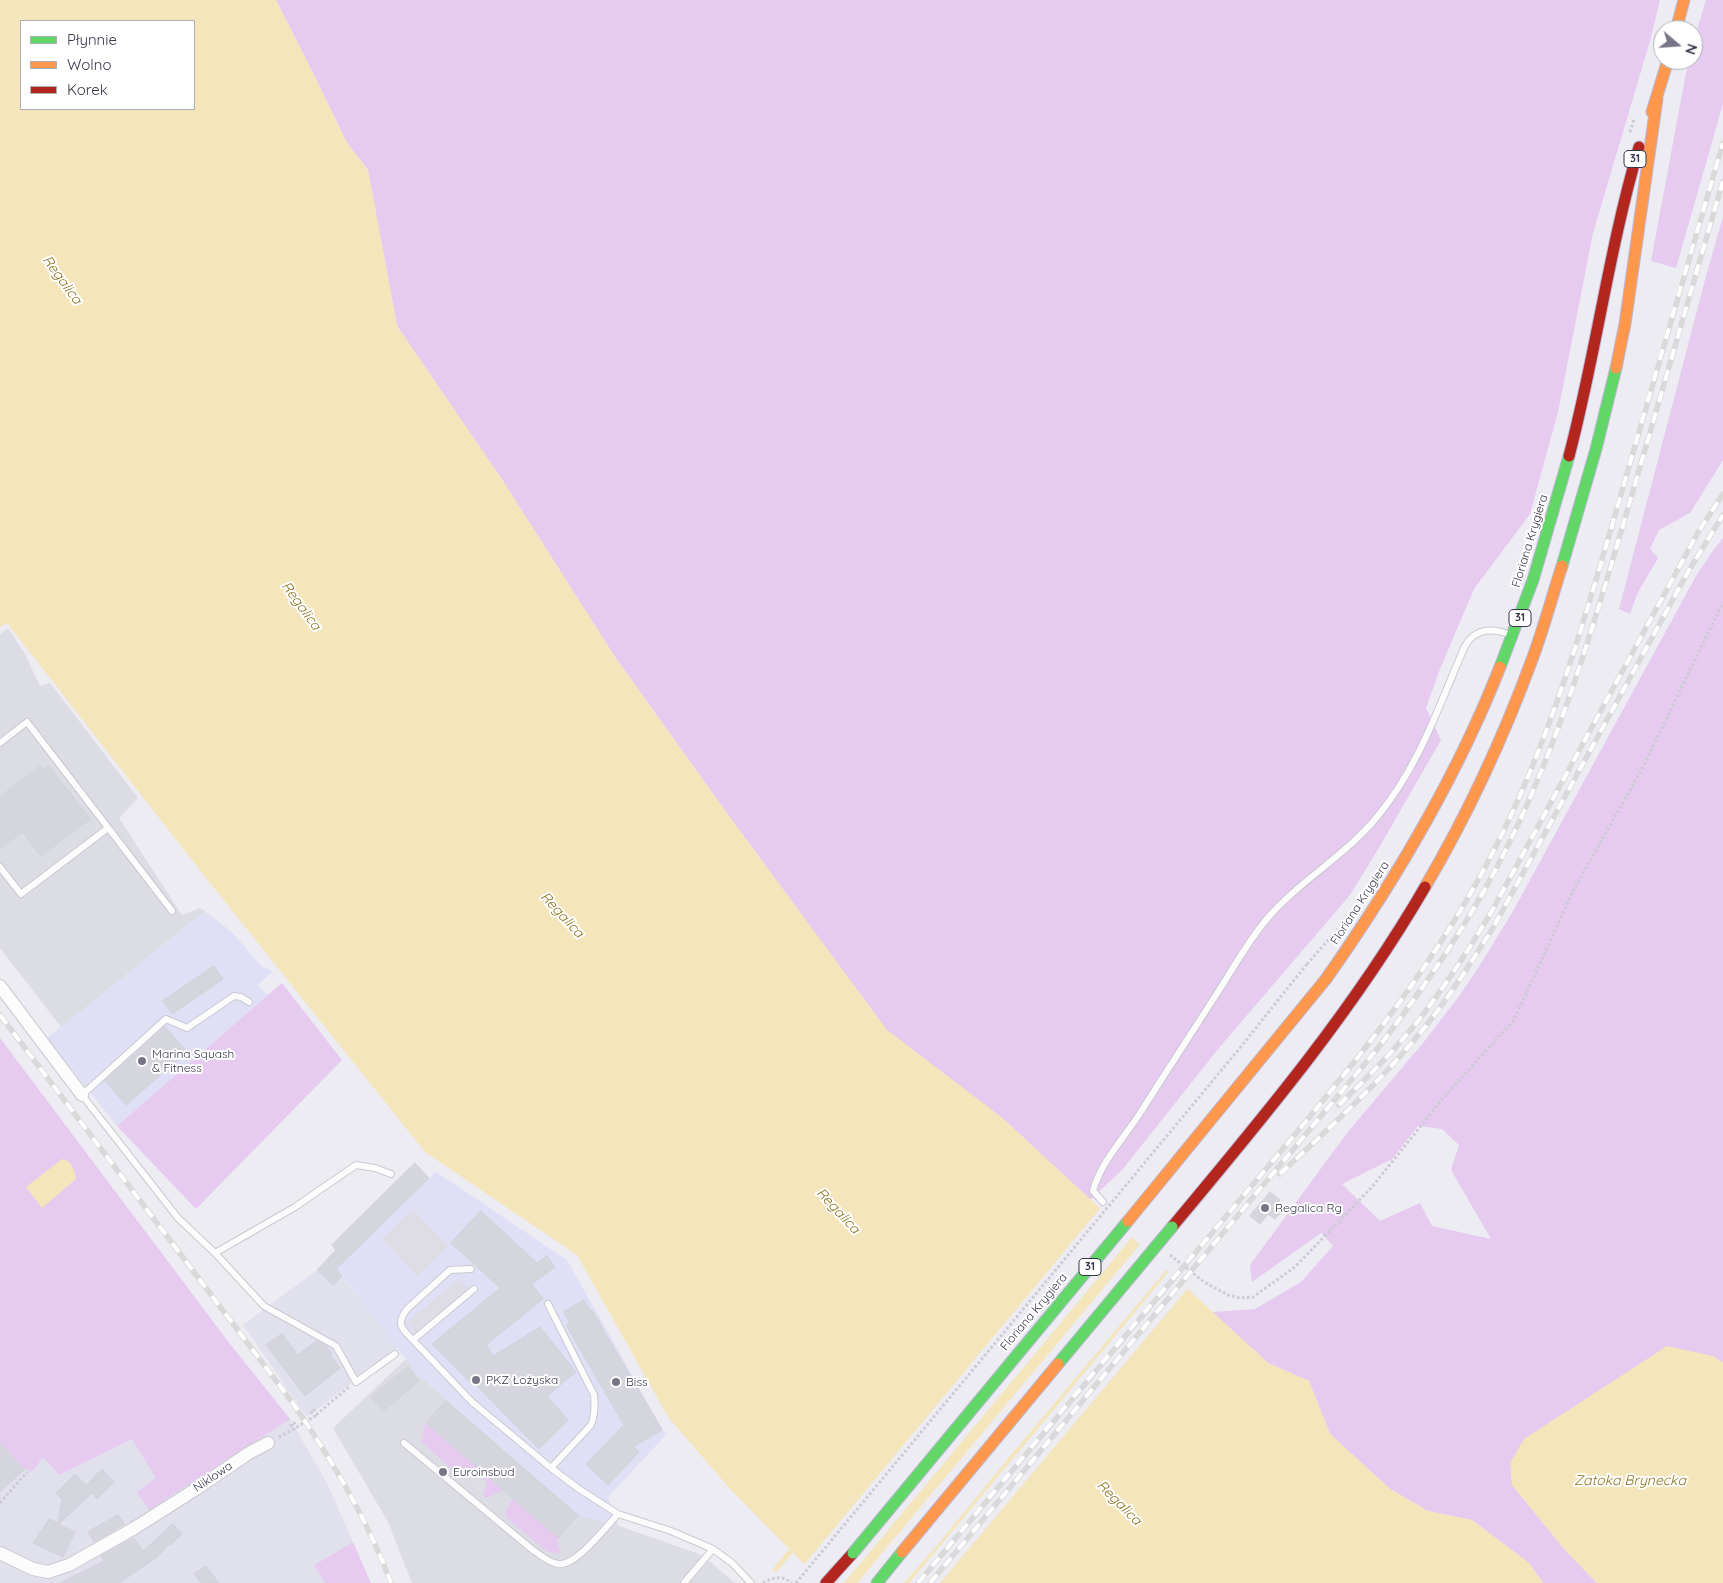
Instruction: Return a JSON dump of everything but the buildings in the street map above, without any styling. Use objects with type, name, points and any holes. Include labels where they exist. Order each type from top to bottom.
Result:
[{"type":"main road","points":[[1679,20],[1684,0]]},
{"type":"main road","name":"Floriana Krygiera","points":[[826,1583],[853,1553],[1270,1050],[1326,979],[1390,884],[1430,815],[1479,717],[1513,635],[1540,557],[1567,464],[1591,370],[1624,197],[1665,70]]},
{"type":"main road","name":"Floriana Krygiera","points":[[877,1583],[1306,1064],[1352,1004],[1375,970],[1436,870],[1462,821],[1500,740],[1532,658],[1549,609],[1610,397],[1621,349],[1657,99]]},
{"type":"street","points":[[0,986],[82,1095]]},
{"type":"street","name":"Niklowa","points":[[0,1553],[33,1569],[48,1572],[69,1565],[141,1524],[249,1453],[268,1443]]},
{"type":"lane","points":[[1103,1202],[1093,1191],[1096,1181],[1114,1150],[1139,1115],[1266,920],[1289,897],[1358,838],[1377,818],[1402,784],[1418,756],[1467,642],[1477,633],[1487,630],[1498,630],[1513,635]]},
{"type":"lane","points":[[0,743],[27,722],[172,911]]},
{"type":"lane","points":[[0,867],[21,894],[108,828]]},
{"type":"lane","points":[[249,1002],[241,997],[234,996],[187,1028],[166,1019],[82,1095],[178,1218],[215,1253],[264,1306],[336,1346],[356,1382],[395,1354]]},
{"type":"lane","points":[[215,1253],[294,1207],[356,1165],[375,1168],[391,1174]]},
{"type":"lane","points":[[471,1269],[450,1270],[402,1316],[400,1324],[402,1329],[472,1402],[551,1468],[618,1514],[671,1531],[713,1549],[732,1563],[751,1583]]},
{"type":"lane","points":[[413,1340],[474,1288]]},
{"type":"lane","points":[[548,1304],[594,1395],[595,1406],[591,1425],[551,1468]]},
{"type":"lane","points":[[404,1443],[534,1551],[557,1564],[563,1564],[577,1557],[618,1514]]},
{"type":"lane","points":[[684,1583],[713,1549]]},
{"type":"path","points":[[1165,1251],[1204,1282],[1228,1296],[1240,1298],[1253,1297],[1294,1267],[1371,1188],[1445,1096],[1514,1020],[1574,889],[1642,769],[1723,602]]},
{"type":"path","points":[[796,1583],[1340,926]]},
{"type":"path","points":[[1103,1202],[1110,1208]]},
{"type":"path","points":[[268,1443],[294,1429],[291,1425],[294,1423],[297,1427],[315,1416],[311,1412],[314,1410],[317,1414],[356,1382]]},
{"type":"path","points":[[0,1503],[27,1472]]},
{"type":"path","points":[[763,1583],[774,1577],[786,1578],[792,1583]]},
{"type":"shaded area","points":[[276,0],[1660,0],[1655,20],[1653,20],[1650,41],[1593,233],[1558,412],[1530,514],[1474,589],[1440,669],[1426,708],[1441,740],[1350,895],[1219,1048],[1122,1170],[1090,1200],[1008,1123],[887,1031],[615,657],[503,481],[397,326],[368,170],[347,143]]},
{"type":"shaded area","points":[[1706,0],[1723,0],[1723,104],[1676,268],[1651,261],[1687,70],[1703,70],[1703,20],[1700,20]]},
{"type":"shaded area","points":[[1723,217],[1723,460],[1690,513],[1659,530],[1650,549],[1658,558],[1638,592],[1630,614],[1619,609]]},
{"type":"shaded area","points":[[1723,538],[1723,1363],[1713,1356],[1512,1485],[1565,1550],[1597,1583],[1543,1583],[1529,1563],[1472,1520],[1428,1511],[1390,1489],[1330,1434],[1309,1381],[1268,1363],[1212,1312],[1255,1309],[1301,1282],[1333,1246],[1321,1233],[1252,1282],[1250,1265],[1347,1133],[1423,1043],[1460,995],[1480,965],[1512,913],[1696,576]],"holes":[[[1418,1126],[1442,1129],[1459,1145],[1451,1170],[1491,1239],[1432,1226],[1420,1203],[1380,1221],[1342,1184],[1392,1159]]]},
{"type":"shaded area","points":[[8,628],[24,652],[40,686],[50,683],[138,798],[119,818],[182,915],[200,908],[205,911],[61,1027],[0,948],[0,634]]},
{"type":"shaded area","points":[[205,911],[233,933],[261,966],[272,971],[258,985],[266,994],[270,994],[117,1126],[47,1038]]},
{"type":"shaded area","points":[[282,983],[342,1060],[196,1209],[117,1126]]},
{"type":"shaded area","points":[[0,1038],[230,1344],[290,1419],[149,1510],[137,1492],[156,1478],[132,1439],[59,1475],[43,1457],[32,1472],[25,1469],[0,1443]]},
{"type":"shaded area","points":[[415,1163],[429,1178],[436,1172],[567,1260],[666,1435],[608,1497],[619,1526],[578,1515],[416,1373],[343,1276],[326,1260],[336,1250],[332,1245]]},
{"type":"shaded area","points":[[413,1209],[448,1246],[418,1276],[382,1239]]},
{"type":"shaded area","points":[[317,1270],[333,1285],[342,1276],[398,1348],[307,1417],[243,1325]]},
{"type":"shaded area","points":[[459,1279],[468,1289],[416,1333],[407,1322]]},
{"type":"shaded area","points":[[230,1344],[290,1419],[328,1485],[353,1542],[314,1565],[325,1583],[0,1583],[0,1443],[43,1457],[59,1475],[132,1439]]},
{"type":"shaded area","name":"Euroinsbud","points":[[406,1359],[416,1373],[578,1515],[619,1526],[702,1555],[735,1583],[412,1583],[388,1522],[333,1428]]},
{"type":"shaded area","points":[[426,1421],[504,1490],[486,1498],[483,1496],[487,1483],[475,1472],[464,1479],[421,1442]]},
{"type":"shaded area","points":[[474,1472],[487,1483],[483,1496],[464,1479]]},
{"type":"shaded area","points":[[512,1498],[558,1538],[557,1541],[561,1553],[548,1552],[505,1516]]},
{"type":"shaded area","points":[[353,1542],[371,1583],[325,1583],[314,1565]]},
{"type":"water","name":"Regalica","points":[[0,0],[276,0],[347,143],[368,170],[397,326],[503,481],[615,657],[729,816],[887,1030],[1000,1116],[1268,1363],[1309,1381],[1330,1434],[1390,1489],[1428,1511],[1472,1520],[1529,1563],[1543,1583],[823,1583],[731,1490],[668,1417],[577,1255],[425,1152],[202,873],[7,623],[0,627]]},
{"type":"water","points":[[62,1159],[68,1161],[72,1166],[76,1179],[42,1208],[26,1187]]},
{"type":"water","name":"Zatoka Brynecka","points":[[1667,1346],[1713,1356],[1723,1363],[1723,1583],[1597,1583],[1565,1550],[1512,1485],[1510,1463],[1524,1439]]},
{"type":"pier","points":[[1101,1207],[1133,1236],[844,1583],[820,1583],[803,1566]]},
{"type":"pier","points":[[1141,1243],[1168,1268],[939,1543],[904,1583],[857,1583]]},
{"type":"pier","points":[[1170,1270],[1189,1287],[940,1583],[909,1583]]},
{"type":"waterway","points":[[776,1569],[795,1546]]},
{"type":"railway","points":[[918,1583],[1367,1046],[1433,954],[1491,856],[1532,768],[1581,631],[1723,143]]},
{"type":"railway","points":[[930,1583],[1378,1048],[1449,948],[1481,896],[1529,801],[1576,677],[1616,550],[1723,181]]},
{"type":"railway","points":[[1339,1105],[1380,1064],[1418,1021],[1476,938],[1697,534],[1723,494]]},
{"type":"railway","points":[[1280,1174],[1383,1075],[1426,1026],[1457,984],[1494,926],[1688,572],[1723,515]]},
{"type":"railway","points":[[0,1015],[292,1402],[321,1445],[347,1490],[371,1535],[391,1583]]},
{"type":"traffic: fast","points":[[1562,566],[1596,449],[1616,368]]},
{"type":"traffic: fast","points":[[1500,667],[1533,580],[1569,456]]},
{"type":"traffic: fast","points":[[853,1553],[1128,1221]]},
{"type":"traffic: fast","points":[[1058,1364],[1172,1227]]},
{"type":"traffic: fast","points":[[877,1583],[902,1552]]},
{"type":"traffic: slow","points":[[1679,20],[1684,0]]},
{"type":"traffic: slow","points":[[1652,112],[1665,70]]},
{"type":"traffic: slow","points":[[1616,368],[1625,324],[1657,99]]},
{"type":"traffic: slow","points":[[1425,887],[1470,803],[1510,716],[1537,646],[1562,566]]},
{"type":"traffic: slow","points":[[1326,979],[1400,867],[1444,789],[1483,709],[1500,667]]},
{"type":"traffic: slow","points":[[1128,1221],[1326,979]]},
{"type":"traffic: slow","points":[[902,1552],[1058,1364]]},
{"type":"traffic: jam","points":[[1569,456],[1579,418],[1619,224],[1639,147]]},
{"type":"traffic: jam","points":[[1172,1227],[1306,1063],[1368,977],[1425,887]]},
{"type":"traffic: jam","points":[[826,1583],[853,1553]]},
{"type":"place","name":"Marina Squash & Fitness","points":[[142,1061]]},
{"type":"place","name":"Regalica Rg","points":[[1265,1208]]},
{"type":"place","name":"PKZ Łożyska","points":[[476,1380]]},
{"type":"place","name":"Biss","points":[[616,1382]]},
{"type":"place","name":"Euroinsbud","points":[[443,1472]]}]
